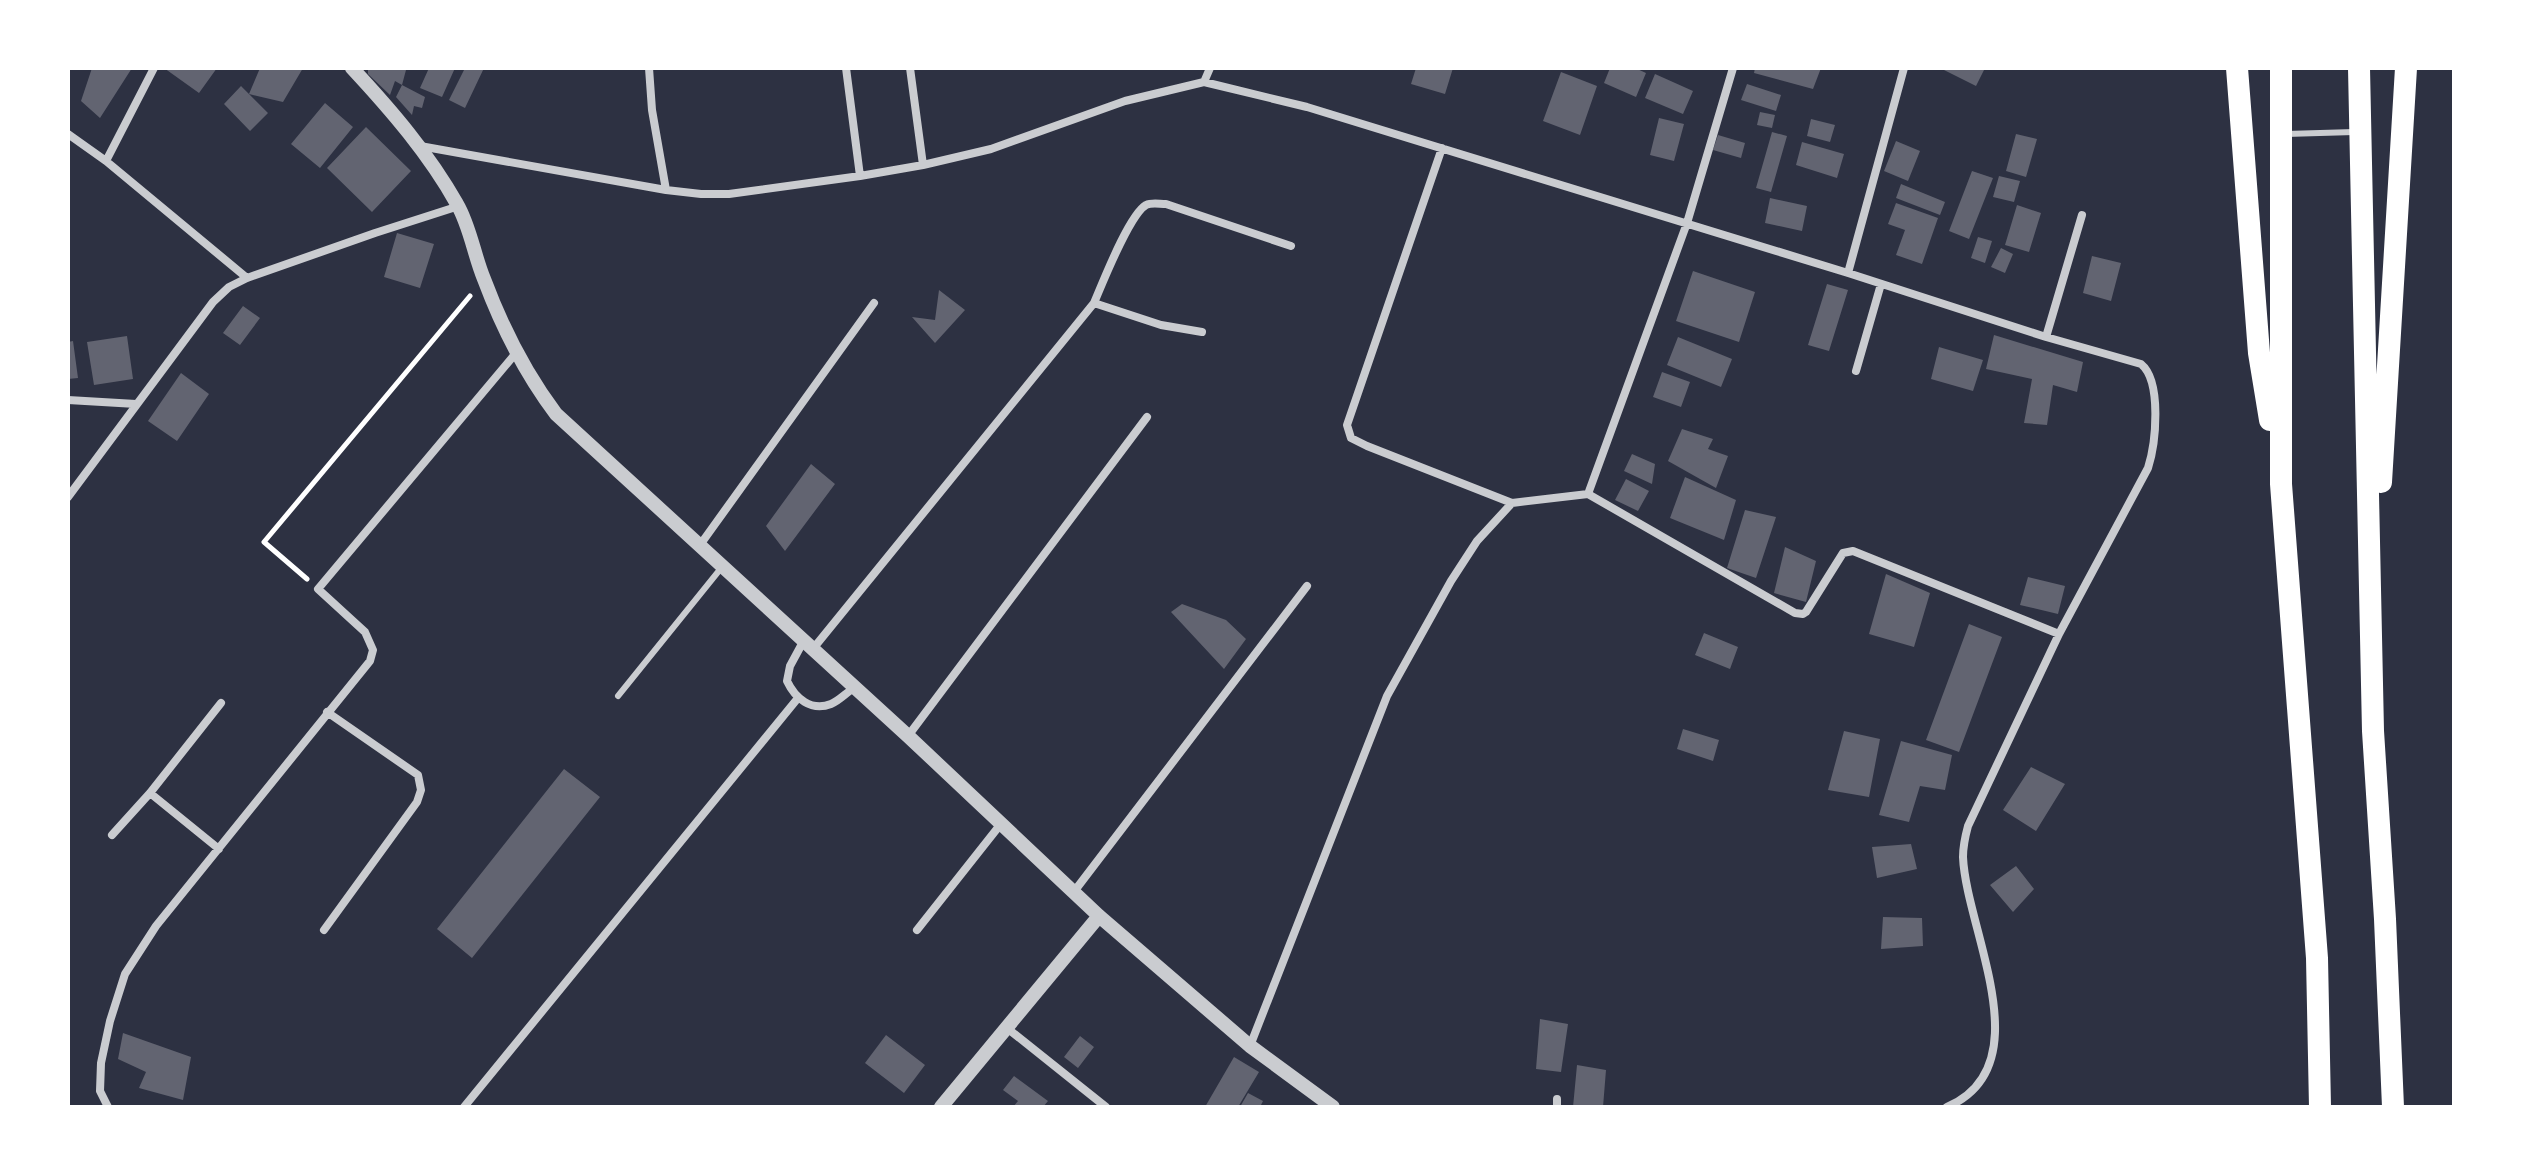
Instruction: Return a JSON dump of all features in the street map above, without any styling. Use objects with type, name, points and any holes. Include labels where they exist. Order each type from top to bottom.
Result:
[{"type":"highway","points":[[2237,68],[2259,353],[2281,484]]},
{"type":"highway","points":[[2281,68],[2281,484],[2317,958],[2320,1107]]},
{"type":"highway","points":[[2359,68],[2373,731],[2393,1107]]},
{"type":"highway","points":[[2371,635],[2406,68]]},
{"type":"street","points":[[106,161],[154,68]]},
{"type":"street","points":[[649,68],[652,110],[666,190]]},
{"type":"street","points":[[846,68],[860,176]]},
{"type":"street","points":[[910,68],[923,165]]},
{"type":"street","points":[[1204,82],[1210,68]]},
{"type":"street","points":[[1588,494],[1687,223],[1733,68]]},
{"type":"street","points":[[1848,273],[1904,68]]},
{"type":"street","points":[[357,71],[420,146],[459,206],[484,280],[516,353],[535,387],[556,414],[908,736],[1073,893],[1250,1046],[1333,1107]]},
{"type":"street","points":[[420,146],[666,190],[729,194],[860,176],[991,149],[1125,101],[1204,82],[1307,107],[2141,364],[2152,376],[2154,450],[2138,490],[2059,634],[1968,826],[1964,843],[1965,874],[1990,985],[1995,1024],[1994,1047],[1987,1071],[1976,1089],[1947,1107]]},
{"type":"street","points":[[68,134],[106,161],[247,278]]},
{"type":"street","points":[[1442,148],[1347,425],[1351,438],[1512,503],[1588,494],[1795,613],[1806,612],[1843,553],[1853,551],[2059,634]]},
{"type":"street","points":[[854,688],[831,704],[817,706],[798,698],[787,681],[790,666],[1094,303],[1134,218],[1144,206],[1166,204],[1291,246]]},
{"type":"street","points":[[68,497],[213,302],[229,287],[247,278],[459,206]]},
{"type":"street","points":[[2046,337],[2082,215]]},
{"type":"street","points":[[1856,371],[1881,284]]},
{"type":"street","points":[[700,545],[874,303]]},
{"type":"street","points":[[1094,303],[1161,325],[1202,332]]},
{"type":"street","points":[[108,1107],[100,1091],[101,1063],[125,974],[156,926],[370,661],[373,650],[365,632],[318,589],[516,353]]},
{"type":"street","points":[[68,400],[136,404]]},
{"type":"street","points":[[908,736],[1147,417]]},
{"type":"street","points":[[1250,1046],[1387,696],[1477,541],[1512,503]]},
{"type":"street","points":[[1073,893],[1307,586]]},
{"type":"street","points":[[464,1107],[798,698]]},
{"type":"street","points":[[112,835],[150,793],[221,703]]},
{"type":"street","points":[[324,930],[417,802],[421,790],[418,775],[327,712]]},
{"type":"street","points":[[150,793],[219,849]]},
{"type":"street","points":[[917,930],[1000,825]]},
{"type":"street","points":[[941,1107],[1099,916]]},
{"type":"street","points":[[1007,1028],[1106,1107]]},
{"type":"lane","points":[[2282,134],[2359,132]]},
{"type":"lane","points":[[618,696],[722,567]]},
{"type":"path","points":[[318,589],[264,542],[484,280]]},
{"type":"building","points":[[92,68],[132,68],[100,118],[81,101]]},
{"type":"building","points":[[164,68],[217,68],[199,93]]},
{"type":"building","points":[[260,68],[303,68],[283,102],[249,94]]},
{"type":"building","points":[[368,68],[406,70],[402,85],[395,81],[390,95],[368,74]]},
{"type":"building","points":[[429,68],[455,68],[442,97],[420,88]]},
{"type":"building","points":[[465,68],[484,68],[465,108],[449,100]]},
{"type":"building","points":[[1416,68],[1453,68],[1445,94],[1411,84]]},
{"type":"building","points":[[1610,68],[1635,68],[1646,73],[1636,97],[1604,83]]},
{"type":"building","points":[[1755,68],[1821,68],[1813,89],[1754,73]]},
{"type":"building","points":[[1940,68],[1985,68],[1976,86]]},
{"type":"building","points":[[1561,72],[1597,86],[1580,135],[1543,121]]},
{"type":"building","points":[[1655,74],[1693,91],[1683,114],[1645,98]]},
{"type":"building","points":[[1747,84],[1781,95],[1776,111],[1741,100]]},
{"type":"building","points":[[402,85],[425,97],[422,108],[414,106],[412,115],[396,97]]},
{"type":"building","points":[[241,86],[268,113],[250,131],[224,104]]},
{"type":"building","points":[[325,103],[353,127],[320,168],[291,144]]},
{"type":"building","points":[[1760,112],[1775,115],[1772,128],[1757,125]]},
{"type":"building","points":[[1659,118],[1684,124],[1674,161],[1650,155]]},
{"type":"building","points":[[1811,119],[1835,125],[1830,142],[1807,136]]},
{"type":"building","points":[[366,127],[411,171],[372,212],[327,168]]},
{"type":"building","points":[[1772,132],[1787,136],[1771,192],[1756,188]]},
{"type":"building","points":[[2016,134],[2037,139],[2026,177],[2006,171]]},
{"type":"building","points":[[1718,135],[1745,143],[1741,158],[1713,150]]},
{"type":"building","points":[[1896,141],[1920,151],[1908,181],[1884,171]]},
{"type":"building","points":[[1802,142],[1844,154],[1837,178],[1796,165]]},
{"type":"building","points":[[1972,171],[1993,178],[1969,239],[1949,231]]},
{"type":"building","points":[[1999,176],[2020,181],[2014,202],[1993,197]]},
{"type":"building","points":[[1901,184],[1945,202],[1940,215],[1896,198]]},
{"type":"building","points":[[1770,198],[1807,206],[1802,231],[1765,223]]},
{"type":"building","points":[[1896,203],[1938,218],[1922,264],[1896,255],[1905,230],[1888,224]]},
{"type":"building","points":[[2017,205],[2041,213],[2029,252],[2005,245]]},
{"type":"building","points":[[397,233],[434,244],[420,288],[384,277]]},
{"type":"building","points":[[1978,237],[1992,241],[1985,263],[1971,258]]},
{"type":"building","points":[[2001,248],[2013,254],[2005,273],[1991,267]]},
{"type":"building","points":[[2092,256],[2121,263],[2111,301],[2083,293]]},
{"type":"building","points":[[1693,271],[1755,292],[1739,342],[1676,321]]},
{"type":"building","points":[[1827,284],[1848,290],[1829,351],[1808,345]]},
{"type":"building","points":[[939,290],[965,310],[935,343],[912,317],[935,320]]},
{"type":"building","points":[[243,306],[260,318],[240,345],[223,333]]},
{"type":"building","points":[[1994,335],[2083,362],[2077,392],[2053,385],[2047,425],[2024,423],[2032,379],[1986,369]]},
{"type":"building","points":[[127,336],[133,379],[94,385],[87,342]]},
{"type":"building","points":[[1678,337],[1732,359],[1721,387],[1667,365]]},
{"type":"building","points":[[73,341],[78,378],[68,379],[68,342]]},
{"type":"building","points":[[1939,347],[1983,360],[1973,391],[1931,379]]},
{"type":"building","points":[[1662,372],[1690,382],[1681,407],[1653,397]]},
{"type":"building","points":[[181,373],[209,394],[177,441],[148,421]]},
{"type":"building","points":[[1682,429],[1713,439],[1708,449],[1728,456],[1716,488],[1668,461]]},
{"type":"building","points":[[1632,454],[1655,464],[1652,484],[1624,471]]},
{"type":"building","points":[[811,464],[835,484],[785,551],[766,526]]},
{"type":"building","points":[[1685,477],[1736,500],[1724,540],[1670,518]]},
{"type":"building","points":[[1626,479],[1649,491],[1638,511],[1615,500]]},
{"type":"building","points":[[1745,510],[1776,517],[1756,578],[1727,568]]},
{"type":"building","points":[[1785,547],[1816,561],[1806,602],[1774,593]]},
{"type":"building","points":[[1886,574],[1930,593],[1914,647],[1869,634]]},
{"type":"building","points":[[2028,577],[2065,586],[2058,614],[2020,605]]},
{"type":"building","points":[[1182,604],[1226,620],[1246,639],[1224,669],[1171,612]]},
{"type":"building","points":[[1969,624],[2002,637],[1959,752],[1926,740]]},
{"type":"building","points":[[1704,633],[1738,647],[1730,669],[1695,655]]},
{"type":"building","points":[[1683,729],[1719,740],[1713,761],[1677,749]]},
{"type":"building","points":[[1844,731],[1880,739],[1869,797],[1828,790]]},
{"type":"building","points":[[1901,741],[1952,755],[1945,790],[1920,786],[1909,822],[1879,815]]},
{"type":"building","points":[[2031,767],[2065,784],[2036,831],[2003,810]]},
{"type":"building","points":[[564,769],[600,797],[472,958],[437,929]]},
{"type":"building","points":[[1911,844],[1917,869],[1877,878],[1872,847]]},
{"type":"building","points":[[2016,866],[2034,889],[2013,912],[1990,885]]},
{"type":"building","points":[[1883,917],[1922,918],[1923,946],[1881,949]]},
{"type":"building","points":[[1540,1019],[1568,1024],[1561,1072],[1536,1069]]},
{"type":"building","points":[[123,1033],[191,1057],[183,1100],[139,1088],[146,1072],[118,1059]]},
{"type":"building","points":[[886,1035],[925,1065],[904,1093],[865,1063]]},
{"type":"building","points":[[1080,1036],[1094,1047],[1078,1068],[1064,1057]]},
{"type":"building","points":[[1234,1057],[1259,1072],[1238,1107],[1205,1107]]},
{"type":"building","points":[[1577,1065],[1606,1070],[1603,1107],[1573,1107]]},
{"type":"building","points":[[1014,1076],[1048,1101],[1043,1107],[1013,1107],[1018,1101],[1003,1090]]},
{"type":"building","points":[[1248,1093],[1263,1101],[1260,1107],[1240,1107]]}]
